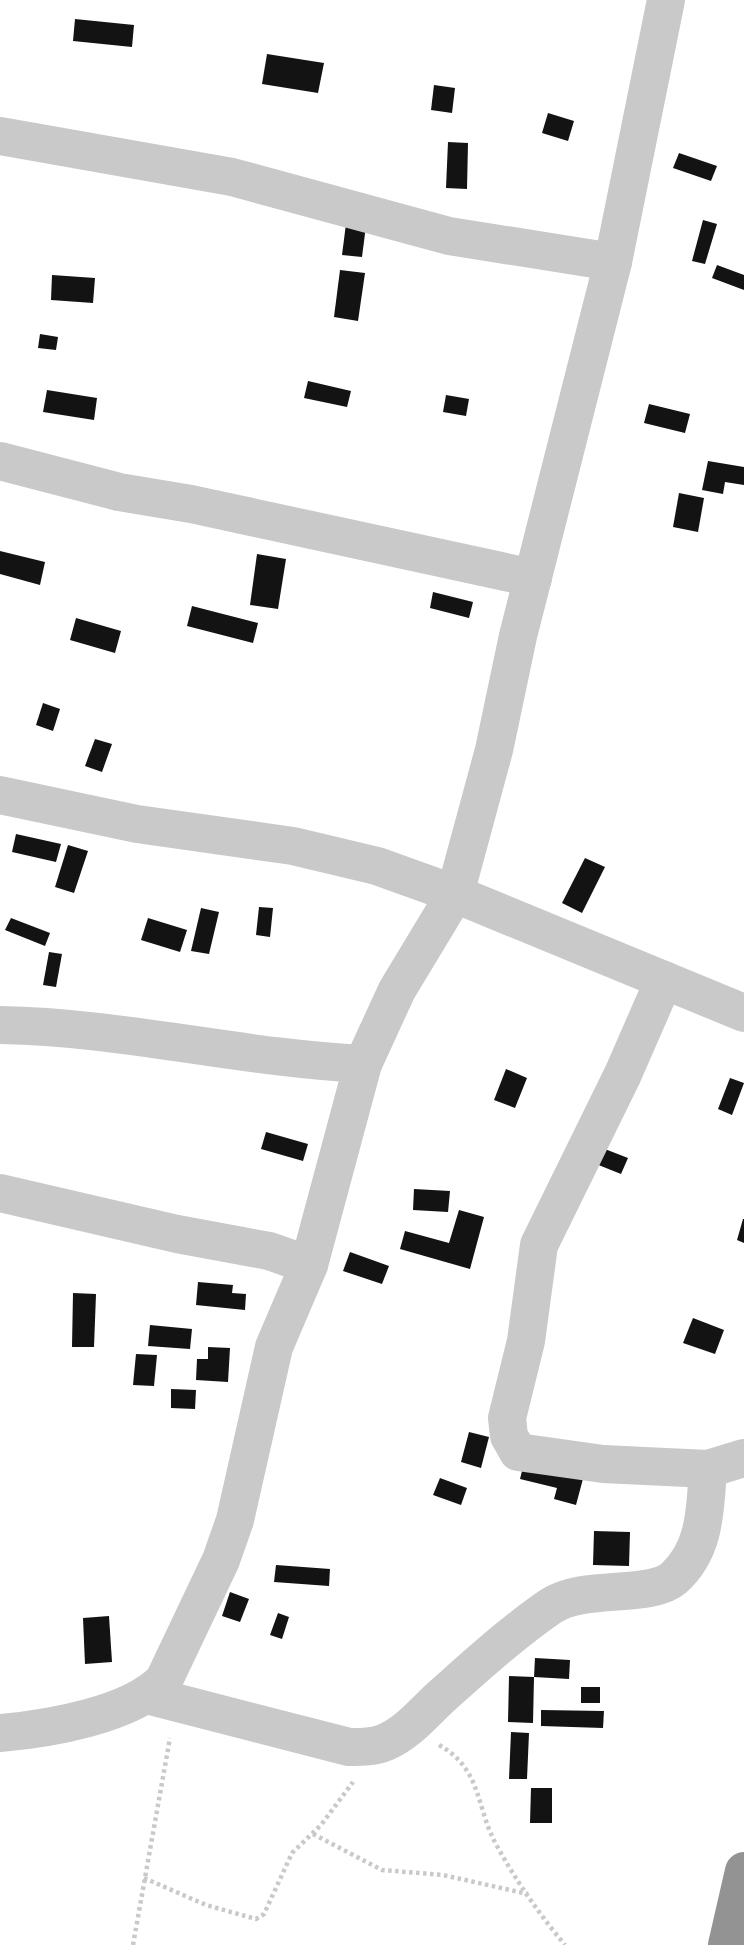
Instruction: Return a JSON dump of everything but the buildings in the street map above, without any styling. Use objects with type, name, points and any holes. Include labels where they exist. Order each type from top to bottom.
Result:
[{"type":"highway","points":[[727,1945],[744,1871]]},
{"type":"street","points":[[160,1699],[164,1679],[221,1560],[235,1520],[274,1347],[309,1265],[363,1064],[397,990],[455,894],[494,750],[533,578],[613,262],[666,0]]},
{"type":"street","points":[[0,136],[232,177],[449,236],[613,262]]},
{"type":"street","points":[[0,461],[119,492],[191,504],[533,578]]},
{"type":"street","points":[[0,795],[137,824],[293,846],[377,866],[455,894],[744,1013]]},
{"type":"street","points":[[664,980],[623,1074],[539,1245],[526,1341],[507,1418],[512,1445],[519,1452],[532,1456],[603,1464],[708,1469],[744,1458]]},
{"type":"street","points":[[0,1025],[53,1026],[304,1061],[363,1064]]},
{"type":"street","points":[[0,1193],[177,1234],[269,1251],[309,1265]]},
{"type":"street","points":[[0,1733],[62,1723],[160,1699],[349,1747],[394,1736],[495,1650],[553,1605],[610,1591],[649,1589],[672,1579],[690,1562],[697,1549],[703,1529],[708,1469]]},
{"type":"path","points":[[133,1945],[169,1755],[160,1699]]},
{"type":"path","points":[[144,1878],[206,1905],[256,1919],[264,1914],[292,1853],[313,1834],[394,1736],[458,1756],[469,1773],[495,1842],[565,1945]]},
{"type":"path","points":[[313,1834],[382,1870],[443,1875],[528,1894]]}]
